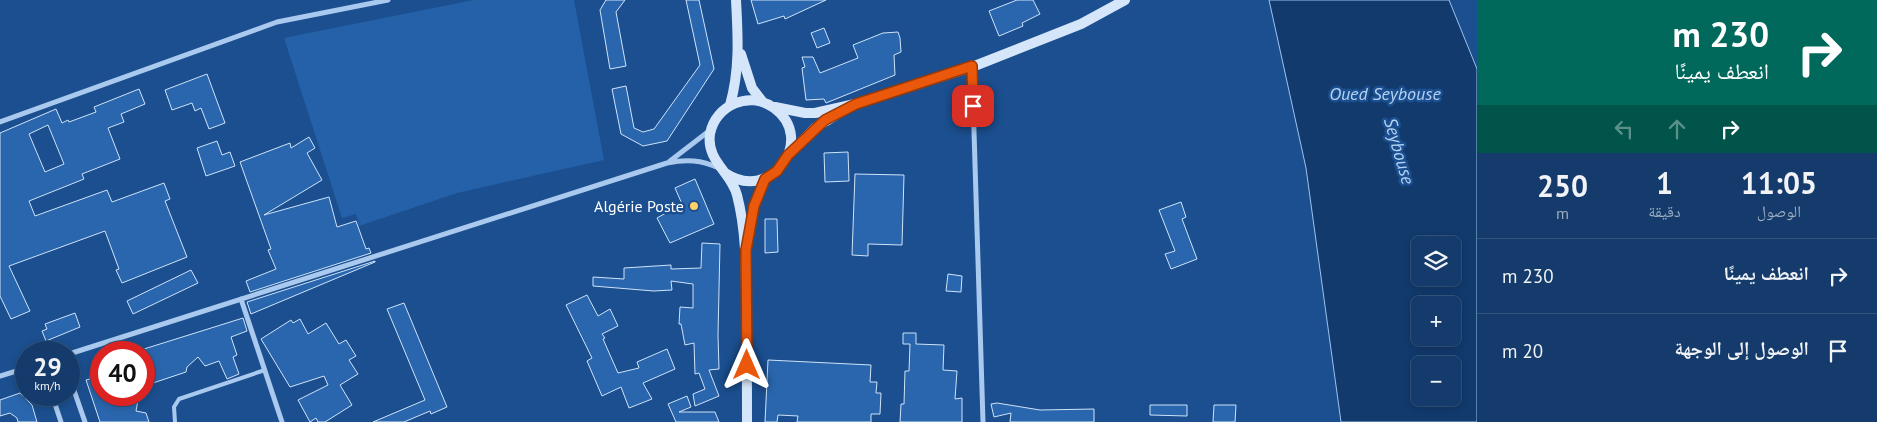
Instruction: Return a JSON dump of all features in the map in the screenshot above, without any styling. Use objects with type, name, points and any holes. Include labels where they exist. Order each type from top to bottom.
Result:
[{"type":"street","points":[[0,122],[278,22],[388,0]]},
{"type":"street","points":[[730,105],[736,76],[738,41],[736,0]]},
{"type":"street","points":[[667,163],[711,129],[718,116],[730,105],[749,100],[762,102],[774,107],[815,113],[856,104],[972,66],[1081,24],[1125,0]]},
{"type":"street","points":[[738,41],[752,88],[762,102]]},
{"type":"street","points":[[972,66],[983,422]]},
{"type":"street","points":[[788,155],[820,124],[856,104]]},
{"type":"street","points":[[746,250],[754,206],[765,179],[782,166],[788,155],[791,142],[789,128],[783,117],[774,107]]},
{"type":"street","points":[[711,129],[710,150],[736,192],[743,221],[746,250],[747,422]]},
{"type":"street","points":[[80,350],[667,163],[684,160],[702,161],[744,181],[765,179]]},
{"type":"street","points":[[241,299],[282,422]]},
{"type":"street","points":[[0,376],[15,371]]},
{"type":"street","points":[[56,406],[61,422]]},
{"type":"street","points":[[79,406],[85,422]]},
{"type":"lane","points":[[175,422],[174,407],[178,399],[265,370]]},
{"type":"shaded area","points":[[474,0],[574,0],[604,160],[457,193],[359,226],[356,214],[342,218],[284,38]]},
{"type":"water","name":"Oued Seybouse","points":[[1269,0],[1449,0],[1477,69],[1477,422],[1341,422],[1306,168]]},
{"type":"building","points":[[606,0],[625,0],[616,12],[626,66],[610,69],[600,10]]},
{"type":"building","points":[[686,0],[699,0],[714,69],[667,141],[643,146],[621,134],[612,89],[626,86],[634,128],[643,132],[654,129],[700,65]]},
{"type":"building","points":[[751,0],[826,0],[785,19],[784,16],[758,24]]},
{"type":"building","points":[[1017,0],[1033,0],[1040,14],[1022,23],[1023,26],[999,36],[989,11]]},
{"type":"building","points":[[824,28],[830,43],[817,48],[811,33]]},
{"type":"building","points":[[898,32],[901,52],[894,55],[895,75],[826,103],[824,99],[806,100],[802,68],[805,67],[802,57],[813,57],[820,73],[858,58],[853,45],[883,33]]},
{"type":"building","points":[[207,74],[225,123],[209,129],[201,108],[195,111],[192,103],[172,110],[165,90]]},
{"type":"building","points":[[139,89],[145,104],[121,114],[124,122],[108,128],[120,159],[82,174],[84,179],[29,201],[35,216],[107,190],[112,202],[164,183],[170,199],[165,201],[187,257],[122,283],[116,270],[119,269],[105,231],[9,266],[30,311],[11,319],[0,296],[0,133],[56,109],[62,123],[96,112],[94,107]],"holes":[[[48,125],[64,164],[45,172],[29,134]]]},
{"type":"building","points":[[309,137],[315,148],[307,153],[322,180],[264,215],[329,197],[337,227],[356,221],[366,249],[369,248],[371,253],[250,292],[246,281],[276,269],[268,250],[271,249],[240,162],[290,143],[291,148]]},
{"type":"building","points":[[217,141],[222,155],[230,152],[235,166],[206,176],[197,148]]},
{"type":"building","points":[[848,152],[849,181],[825,182],[824,153]]},
{"type":"building","points":[[855,174],[904,175],[902,245],[868,244],[868,256],[852,255]]},
{"type":"building","points":[[695,179],[714,224],[670,243],[657,218],[682,204],[675,188]]},
{"type":"building","points":[[1181,202],[1186,217],[1182,219],[1197,259],[1171,269],[1165,254],[1175,251],[1159,210]]},
{"type":"building","points":[[765,219],[777,219],[778,252],[765,253]]},
{"type":"building","points":[[702,243],[720,244],[719,369],[709,370],[719,396],[695,406],[693,394],[705,389],[699,373],[695,374],[694,343],[685,345],[681,324],[679,324],[680,307],[693,308],[693,284],[671,281],[672,290],[654,291],[593,286],[593,277],[624,279],[624,268],[671,265],[671,269],[701,268]]},
{"type":"building","points":[[375,262],[251,314],[247,302]]},
{"type":"building","points":[[191,270],[198,283],[133,314],[127,301]]},
{"type":"building","points":[[948,274],[962,276],[961,292],[946,291]]},
{"type":"building","points":[[587,295],[598,316],[610,309],[618,326],[602,334],[618,373],[639,368],[637,362],[667,349],[675,369],[643,383],[652,399],[629,408],[621,387],[602,396],[587,361],[592,358],[566,305]]},
{"type":"building","points":[[404,303],[447,407],[431,414],[430,411],[404,422],[373,422],[425,400],[387,309]]},
{"type":"building","points":[[75,313],[80,327],[46,341],[42,331],[47,329],[45,324]]},
{"type":"building","points":[[243,318],[247,331],[231,337],[237,355],[233,357],[239,374],[227,379],[219,361],[205,366],[198,357],[187,367],[186,372],[155,382],[155,346]]},
{"type":"building","points":[[300,319],[308,334],[326,323],[339,344],[346,340],[356,356],[349,360],[358,374],[340,385],[352,405],[325,422],[318,422],[316,418],[310,422],[298,400],[328,385],[324,376],[290,387],[261,339],[291,320],[293,323]]},
{"type":"building","points":[[903,333],[916,333],[916,344],[944,345],[943,370],[957,371],[955,399],[962,398],[962,422],[900,422],[901,404],[904,404],[905,371],[909,371],[910,344],[903,344]]},
{"type":"building","points":[[768,360],[871,365],[870,382],[877,382],[876,393],[881,393],[880,414],[871,414],[871,422],[797,422],[798,416],[778,415],[777,422],[765,422]]},
{"type":"building","points":[[90,379],[90,392],[86,380]]},
{"type":"building","points":[[15,395],[15,406],[32,406],[37,422],[18,422],[17,418],[10,413],[0,416],[0,400]]},
{"type":"building","points":[[687,396],[691,407],[679,412],[715,412],[719,422],[676,422],[668,404]]},
{"type":"building","points":[[997,403],[1040,410],[1094,409],[1094,422],[1010,422],[1011,413],[994,417],[991,404]]},
{"type":"building","points":[[1150,405],[1187,405],[1187,416],[1150,415]]},
{"type":"building","points":[[1214,405],[1236,405],[1235,422],[1213,422]]},
{"type":"building","points":[[95,406],[137,406],[136,411],[146,413],[149,422],[100,422]]},
{"type":"place","name":"Algérie Poste","points":[[694,206]]},
{"type":"route","points":[[747,365],[746,250],[754,206],[765,179],[782,166],[788,155],[815,128],[825,120],[856,104],[972,66],[973,106]]},
{"type":"water label","name":"Seybouse","points":[[1399,151]]}]
